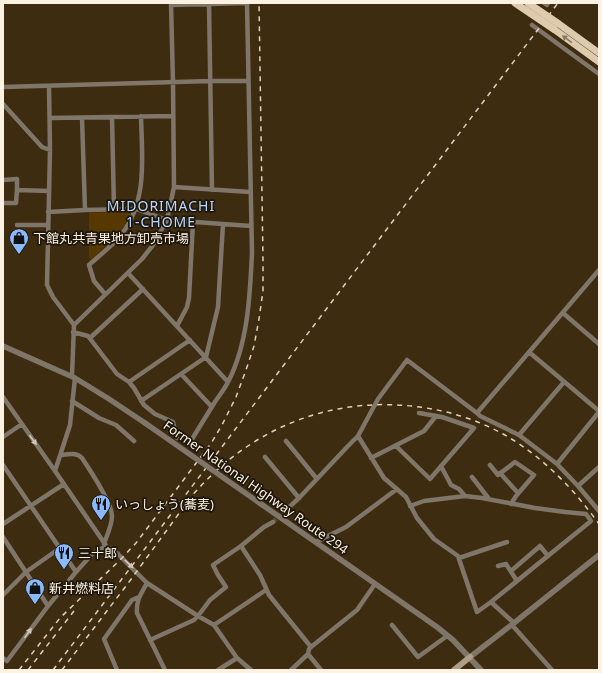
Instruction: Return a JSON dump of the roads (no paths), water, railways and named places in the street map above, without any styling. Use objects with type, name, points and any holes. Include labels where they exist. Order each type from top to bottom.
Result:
[{"type":"highway","points":[[515,3],[599,62]]},
{"type":"highway","points":[[528,3],[599,53]]},
{"type":"main road","points":[[454,670],[470,657]]},
{"type":"street","points":[[209,3],[212,190]]},
{"type":"street","points":[[55,471],[70,425],[74,377],[74,325],[142,258],[153,245],[167,220],[174,187],[171,4],[247,3],[252,253],[248,317],[237,360],[228,382],[189,444]]},
{"type":"street","points":[[544,3],[547,5],[548,3]]},
{"type":"street","points":[[532,25],[599,74]]},
{"type":"street","points":[[3,87],[248,82]]},
{"type":"street","points":[[49,86],[50,150],[47,285],[52,297],[74,325]]},
{"type":"street","points":[[3,104],[42,147],[50,150]]},
{"type":"street","points":[[105,294],[94,281],[89,265],[119,237],[130,222],[136,209],[140,194],[141,182],[141,116]]},
{"type":"street","points":[[50,118],[173,116]]},
{"type":"street","points":[[112,117],[114,209]]},
{"type":"street","points":[[82,118],[84,210]]},
{"type":"street","points":[[3,180],[17,179],[16,203],[3,203]]},
{"type":"street","points":[[174,187],[250,192]]},
{"type":"street","points":[[17,190],[49,191]]},
{"type":"street","points":[[48,212],[130,208],[167,220],[251,226]]},
{"type":"street","points":[[177,326],[187,307],[189,298],[193,222]]},
{"type":"street","points":[[141,401],[206,357],[218,307],[223,224]]},
{"type":"street","points":[[17,225],[48,225]]},
{"type":"street","points":[[477,413],[599,270]]},
{"type":"street","points":[[128,273],[228,382]]},
{"type":"street","points":[[90,338],[143,289]]},
{"type":"street","points":[[563,312],[598,342]]},
{"type":"street","points":[[73,332],[88,336],[90,338],[117,374],[129,382],[134,388],[144,405],[155,414],[173,422],[178,438]]},
{"type":"street","points":[[129,382],[190,340]]},
{"type":"street","name":"Former National Highway Route 294","points":[[3,346],[74,377],[145,423],[448,636],[481,670]]},
{"type":"street","points":[[529,352],[599,412],[557,464]]},
{"type":"street","points":[[284,512],[358,436],[378,399],[407,360],[480,416],[519,435],[557,464],[599,511]]},
{"type":"street","points":[[181,374],[212,406]]},
{"type":"street","points":[[519,435],[564,382]]},
{"type":"street","points":[[3,396],[105,545],[117,553],[147,583],[214,625],[237,658],[252,670]]},
{"type":"street","points":[[72,401],[99,418],[116,425],[134,441]]},
{"type":"street","points":[[396,446],[430,479],[474,428],[442,417],[419,413]]},
{"type":"street","points":[[372,458],[424,431],[436,416]]},
{"type":"street","points":[[3,437],[22,424]]},
{"type":"street","points":[[358,436],[384,478],[406,497],[410,506],[417,518],[434,539],[458,556],[477,612],[591,521],[586,514],[557,511],[466,496],[424,501],[410,506]]},
{"type":"street","points":[[286,441],[317,479]]},
{"type":"street","points":[[3,658],[7,660],[76,572],[93,553],[105,545],[112,520],[112,514],[107,500],[80,455],[61,455]]},
{"type":"street","points":[[265,457],[299,498]]},
{"type":"street","points":[[500,473],[515,462],[534,475],[518,493],[511,504]]},
{"type":"street","points":[[3,465],[76,572]]},
{"type":"street","points":[[490,465],[498,475],[500,473],[518,493]]},
{"type":"street","points":[[441,466],[451,485],[459,489],[466,496]]},
{"type":"street","points":[[578,486],[599,466]]},
{"type":"street","points":[[472,477],[489,499]]},
{"type":"street","points":[[3,524],[64,484]]},
{"type":"street","points":[[316,542],[346,527],[397,489]]},
{"type":"street","points":[[150,640],[194,620],[210,600],[226,587],[213,565],[242,546],[264,527],[273,522]]},
{"type":"street","points":[[3,537],[48,606]]},
{"type":"street","points":[[459,558],[507,542]]},
{"type":"street","points":[[242,546],[260,575],[269,595],[311,647]]},
{"type":"street","points":[[511,571],[540,546],[548,556]]},
{"type":"street","points":[[3,595],[26,572],[60,548]]},
{"type":"street","points":[[470,657],[599,555]]},
{"type":"street","points":[[498,566],[506,564],[517,581]]},
{"type":"street","points":[[147,583],[139,597],[136,606],[137,613],[165,670]]},
{"type":"street","points":[[291,670],[308,654],[311,647],[357,610],[375,584]]},
{"type":"street","points":[[214,625],[266,590]]},
{"type":"street","points":[[117,670],[104,639],[132,600],[139,597]]},
{"type":"street","points":[[491,602],[513,624],[552,670]]},
{"type":"street","points":[[392,625],[418,657],[448,636]]},
{"type":"street","points":[[308,654],[321,670]]},
{"type":"street","points":[[218,670],[237,658]]},
{"type":"tunnel","points":[[273,522],[284,512]]},
{"type":"railway","points":[[19,670],[60,618],[136,543],[212,442],[236,397],[246,370],[254,346],[263,291],[259,3]]},
{"type":"railway","points":[[53,670],[558,3]]},
{"type":"railway","points":[[62,670],[191,497],[215,472],[241,450],[270,433],[300,420],[331,410],[364,405],[397,405],[432,409],[468,418],[503,434],[531,452],[556,474],[579,498],[599,524]]},
{"type":"railway","points":[[28,670],[74,611]]},
{"type":"place","name":"下館丸共青果地方卸売市場","points":[[19,255]]},
{"type":"place","name":"いっしょう(蕎麦)","points":[[101,521]]},
{"type":"place","name":"三十郎","points":[[64,570]]},
{"type":"place","name":"新井燃料店","points":[[35,605]]},
{"type":"district","name":"MIDORIMACHI 1-CHOME","points":[[161,214]]}]
